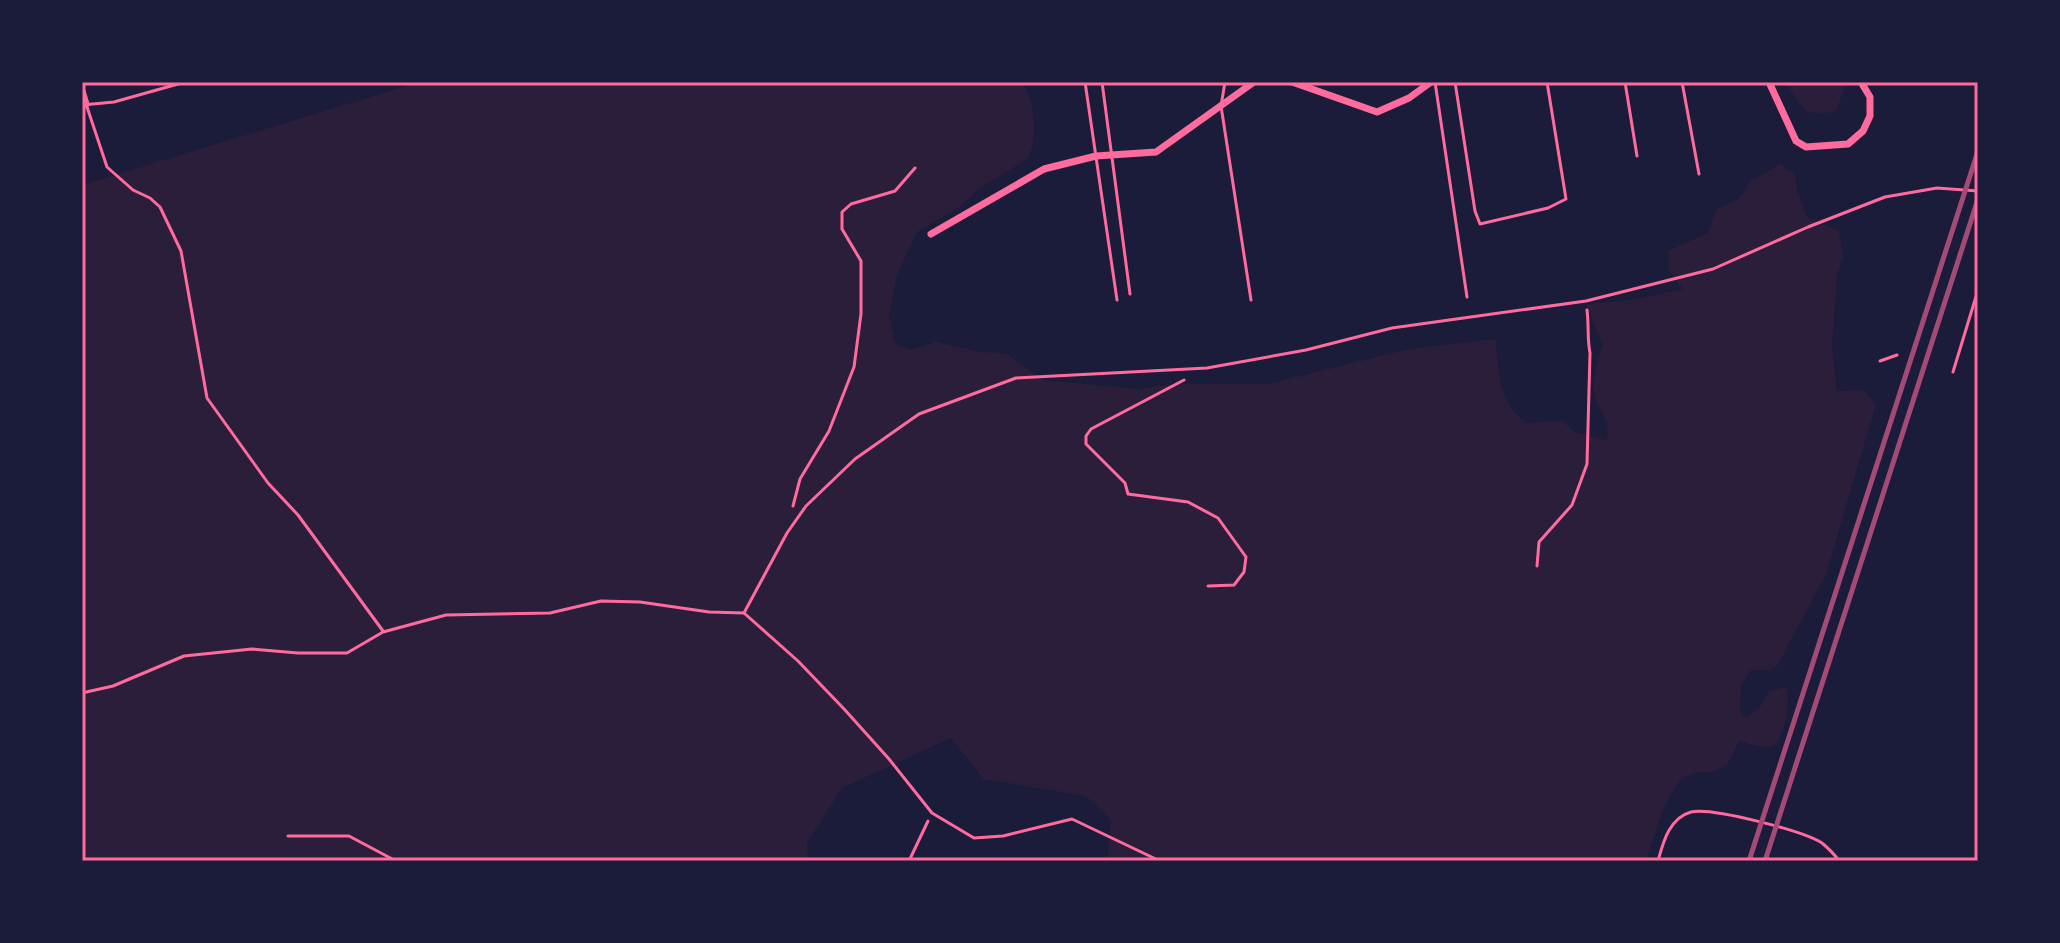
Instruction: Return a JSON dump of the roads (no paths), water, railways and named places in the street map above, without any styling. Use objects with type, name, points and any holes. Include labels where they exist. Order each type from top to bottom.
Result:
[{"type":"street","points":[[931,234],[1044,169],[1096,156],[1156,152],[1254,82]]},
{"type":"street","points":[[1292,82],[1377,112],[1409,98],[1433,82]]},
{"type":"street","points":[[1769,82],[1796,141],[1806,147],[1848,144],[1863,131],[1870,116],[1870,97],[1861,82]]},
{"type":"street","points":[[82,91],[84,105]]},
{"type":"lane","points":[[185,82],[114,102],[84,105],[107,167],[133,190],[160,207],[181,251],[207,398],[383,632]]},
{"type":"lane","points":[[1085,82],[1117,300]]},
{"type":"lane","points":[[1102,82],[1130,294]]},
{"type":"lane","points":[[1225,82],[1221,106],[1251,300]]},
{"type":"lane","points":[[1433,82],[1467,297]]},
{"type":"lane","points":[[1455,82],[1475,211],[1480,224],[1548,208],[1566,199],[1547,82]]},
{"type":"lane","points":[[1625,82],[1637,156]]},
{"type":"lane","points":[[1682,82],[1699,174]]},
{"type":"lane","points":[[744,613],[787,533],[806,506],[855,459],[919,414],[1016,378],[1207,368],[1306,350],[1392,328],[1586,301],[1713,269],[1885,197],[1937,188],[1978,191]]},
{"type":"lane","points":[[1953,372],[1978,290]]},
{"type":"lane","points":[[1880,361],[1897,355]]},
{"type":"lane","points":[[82,693],[113,686],[184,656],[252,649],[347,653],[383,632],[446,615],[550,613],[601,601],[744,613],[798,661],[845,710],[932,813],[974,838],[1003,836],[1072,819],[1160,861]]},
{"type":"lane","points":[[1658,861],[1665,836],[1677,819],[1691,812],[1730,813],[1821,842],[1839,861]]},
{"type":"railway","points":[[1749,861],[1978,151]]},
{"type":"railway","points":[[1765,861],[1978,199]]}]
